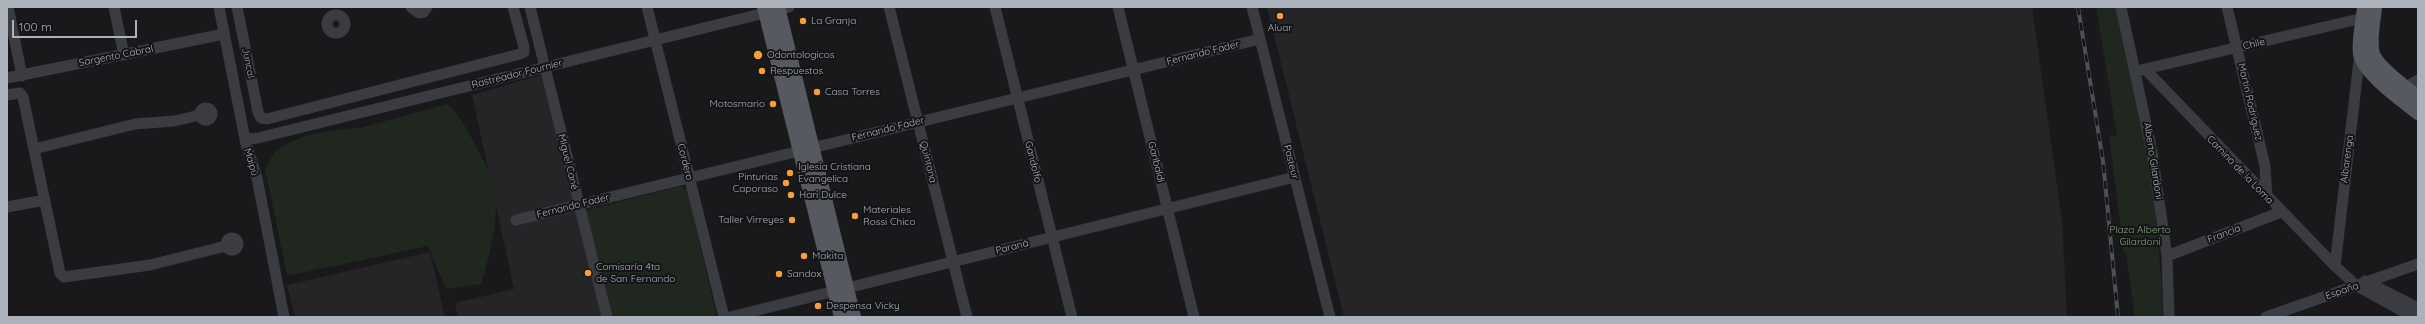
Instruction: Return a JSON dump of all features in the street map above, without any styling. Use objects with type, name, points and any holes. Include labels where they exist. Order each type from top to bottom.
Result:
[{"type":"main road","points":[[2376,7],[2372,37],[2373,54],[2380,64],[2412,84],[2418,97]]},
{"type":"main road","points":[[775,9],[806,149],[840,289],[841,317]]},
{"type":"main road","points":[[2364,13],[2360,52],[2367,68],[2418,113]]},
{"type":"main road","points":[[840,289],[854,317]]},
{"type":"street","points":[[8,7],[22,76]]},
{"type":"street","points":[[114,7],[124,55]]},
{"type":"street","name":"Maipú","points":[[219,7],[245,139],[257,178],[284,317]]},
{"type":"street","name":"Juncal","points":[[237,7],[258,112],[261,118],[267,119],[520,54],[524,52],[524,47],[513,7]]},
{"type":"street","points":[[411,7],[419,13],[424,12],[428,7]]},
{"type":"street","name":"Miguel Cané","points":[[530,7],[607,317]]},
{"type":"street","name":"Cordero","points":[[647,7],[724,317]]},
{"type":"street","name":"Quintana","points":[[889,7],[967,317]]},
{"type":"street","name":"Gandolfo","points":[[995,7],[1072,317]]},
{"type":"street","name":"Garibaldi","points":[[1118,7],[1194,317]]},
{"type":"street","name":"Pasteur","points":[[1252,7],[1330,317]]},
{"type":"street","name":"Alberto Gilardoni","points":[[2122,7],[2141,70],[2167,256],[2169,317]]},
{"type":"street","name":"Martín Rodríguez","points":[[2227,7],[2265,166],[2267,198]]},
{"type":"street","name":"Rastreador Fournier","points":[[245,139],[258,138],[775,9]]},
{"type":"street","name":"Chile","points":[[2141,70],[2237,48],[2364,13]]},
{"type":"street","name":"Sargento Cabral","points":[[7,78],[224,34]]},
{"type":"street","name":"Fernando Fader","points":[[516,220],[1260,39]]},
{"type":"street","name":"Albarenga","points":[[2335,266],[2360,52]]},
{"type":"street","name":"Camino de la Loma","points":[[2141,70],[2267,198],[2357,286],[2413,317]]},
{"type":"street","points":[[7,95],[20,94],[23,97],[60,273],[64,277],[150,265],[226,246]]},
{"type":"street","points":[[34,149],[135,124],[174,121],[200,116]]},
{"type":"street","name":"Paraná","points":[[730,317],[1295,177]]},
{"type":"street","points":[[7,207],[45,200]]},
{"type":"street","name":"Francia","points":[[2167,256],[2281,212]]},
{"type":"street","name":"España","points":[[2266,317],[2418,264]]},
{"type":"street","name":"Camino de la Loma","points":[[2344,274],[2370,282],[2418,308]]},
{"type":"shaded area","points":[[1267,7],[2032,7],[2062,220],[2067,317],[1344,317]]},
{"type":"shaded area","points":[[541,75],[602,317],[458,317],[455,303],[514,289],[472,95]]},
{"type":"shaded area","points":[[430,252],[445,317],[295,317],[287,285]]},
{"type":"green space","name":"Plaza Alberto Gilardoni","points":[[2096,7],[2118,7],[2142,122],[2154,200],[2163,317],[2135,317],[2126,253],[2124,253],[2109,136],[2117,135]]},
{"type":"green space","points":[[447,104],[455,112],[467,130],[489,172],[494,186],[496,215],[490,251],[481,284],[446,289],[428,246],[287,276],[265,168],[275,152],[295,140],[306,136],[328,131],[360,128]]},
{"type":"green space","points":[[680,186],[687,190],[716,314],[714,317],[610,317],[586,213],[588,210]]},
{"type":"railway","points":[[2078,7],[2103,161],[2118,317]]},
{"type":"place","name":"Aluar","points":[[1280,16]]},
{"type":"place","name":"La Granja","points":[[803,21]]},
{"type":"place","name":"Odontologicos","points":[[758,55]]},
{"type":"place","name":"Respuestos","points":[[762,71]]},
{"type":"place","name":"Casa Torres","points":[[817,92]]},
{"type":"place","name":"Motosmario","points":[[773,104]]},
{"type":"place","name":"Iglesia Cristiana Evangelica","points":[[790,173]]},
{"type":"place","name":"Pinturias Caporaso","points":[[786,183]]},
{"type":"place","name":"Hari Dulce","points":[[791,195]]},
{"type":"place","name":"Materiales Rossi Chico","points":[[855,216]]},
{"type":"place","name":"Taller Virreyes","points":[[792,220]]},
{"type":"place","name":"Makita","points":[[804,256]]},
{"type":"place","name":"Comisaría 4ta de San Fernando","points":[[588,273]]},
{"type":"place","name":"Sandox","points":[[779,274]]},
{"type":"place","name":"Despensa Vicky","points":[[818,306]]}]
